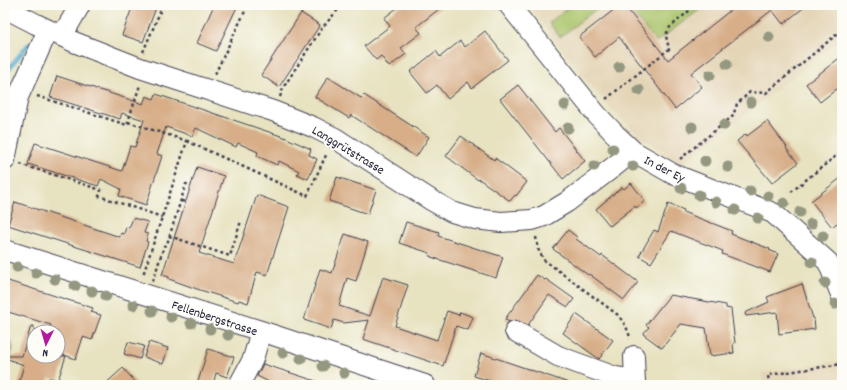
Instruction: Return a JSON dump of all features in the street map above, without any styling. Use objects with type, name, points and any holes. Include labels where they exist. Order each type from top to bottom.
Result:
[{"type":"street","points":[[5,160],[18,97],[55,33],[80,5]]},
{"type":"street","name":"In der Ey","points":[[509,5],[597,115],[633,151],[673,174],[773,213],[835,256],[842,297]]},
{"type":"street","name":"Langgrütstrasse","points":[[5,8],[55,33],[140,68],[273,111],[313,127],[334,138],[452,212],[475,219],[501,222],[532,220],[544,216],[567,202],[616,166],[633,151]]},
{"type":"street","name":"Fellenbergstrasse","points":[[5,250],[261,331],[425,385]]},
{"type":"street","points":[[239,385],[253,359],[261,331]]},
{"type":"street","points":[[515,331],[558,356],[615,377],[635,382],[634,356]]},
{"type":"path","points":[[141,56],[163,5]]},
{"type":"path","points":[[213,80],[248,5]]},
{"type":"path","points":[[278,102],[283,88],[322,28],[342,5]]},
{"type":"path","points":[[350,5],[359,5]]},
{"type":"path","points":[[603,102],[669,49],[666,36],[668,29],[696,5]]},
{"type":"path","points":[[675,163],[733,116],[737,104],[750,92],[766,93],[842,31]]},
{"type":"path","points":[[21,91],[127,126],[141,82]]},
{"type":"path","points":[[128,122],[187,141],[307,196],[328,152]]},
{"type":"path","points":[[142,276],[187,141]]},
{"type":"path","points":[[791,192],[842,151]]},
{"type":"path","points":[[5,160],[101,190],[99,196],[162,217]]},
{"type":"path","points":[[151,287],[164,246],[167,244],[186,184],[191,185]]},
{"type":"path","points":[[181,201],[186,202]]},
{"type":"path","points":[[169,236],[230,256],[241,222]]},
{"type":"path","points":[[535,235],[538,249],[544,260],[618,315],[629,334],[634,356]]},
{"type":"path","points":[[5,338],[9,339]]},
{"type":"path","points":[[769,385],[768,375],[842,364]]},
{"type":"shaded area","points":[[527,5],[842,5],[842,38],[681,165],[643,139],[615,113],[596,92]]},
{"type":"shaded area","points":[[841,361],[842,385],[764,385],[762,373]]},
{"type":"green space","points":[[571,5],[601,5],[560,37],[549,23]]},
{"type":"green space","points":[[626,5],[706,5],[656,42]]},
{"type":"green space","points":[[5,339],[11,341],[13,349],[5,366]]},
{"type":"building","points":[[133,5],[157,5],[143,42],[122,35]]},
{"type":"building","points":[[214,5],[238,5],[216,51],[197,43]]},
{"type":"building","points":[[401,5],[444,5],[416,27],[421,33],[401,48],[406,54],[389,67],[381,56],[376,60],[364,46],[390,26],[384,18]]},
{"type":"building","points":[[620,5],[624,5],[668,60],[737,5],[807,5],[783,24],[772,10],[691,73],[702,87],[675,109],[619,37],[595,57],[579,37]]},
{"type":"building","points":[[301,13],[320,25],[279,87],[261,75]]},
{"type":"building","points":[[485,31],[508,60],[472,88],[468,82],[448,99],[437,85],[427,93],[410,72],[436,51],[440,57],[460,41],[465,47]]},
{"type":"building","points":[[842,56],[842,85],[820,102],[806,84]]},
{"type":"building","points":[[57,76],[143,104],[146,96],[154,99],[156,94],[284,137],[311,149],[309,155],[317,159],[308,179],[297,174],[299,171],[279,161],[277,165],[257,156],[258,152],[238,143],[236,147],[196,128],[192,136],[166,127],[157,154],[162,156],[146,205],[119,196],[121,189],[101,179],[98,186],[28,164],[35,143],[122,171],[130,146],[135,147],[144,120],[122,113],[120,119],[50,97]]},
{"type":"building","points":[[328,77],[361,98],[364,95],[429,137],[416,157],[351,115],[349,118],[315,97]]},
{"type":"building","points":[[518,85],[555,132],[559,128],[585,161],[563,179],[500,99]]},
{"type":"building","points":[[767,121],[798,163],[772,183],[737,141],[746,134],[747,136]]},
{"type":"building","points":[[461,136],[494,160],[495,158],[527,182],[510,201],[479,179],[478,180],[446,156]]},
{"type":"building","points":[[197,167],[224,176],[199,253],[234,264],[257,195],[289,207],[267,275],[257,272],[248,303],[239,300],[238,302],[197,289],[162,275]]},
{"type":"building","points":[[337,177],[376,190],[368,214],[329,201]]},
{"type":"building","points":[[842,177],[842,219],[832,227],[811,201]]},
{"type":"building","points":[[631,183],[645,201],[636,208],[635,206],[610,226],[596,209],[622,187],[624,189]]},
{"type":"building","points":[[15,202],[120,237],[121,233],[124,234],[126,227],[129,228],[133,218],[148,222],[144,233],[148,234],[146,241],[148,242],[140,267],[8,225]]},
{"type":"building","points":[[668,204],[684,210],[683,212],[732,231],[731,234],[770,249],[769,250],[778,254],[770,272],[722,254],[723,251],[671,231],[651,263],[639,256],[654,230],[658,232]]},
{"type":"building","points":[[406,222],[439,232],[438,236],[503,257],[496,278],[431,257],[429,256],[430,253],[399,243]]},
{"type":"building","points":[[568,230],[577,237],[576,239],[601,257],[602,255],[638,282],[624,300],[553,249]]},
{"type":"building","points":[[345,234],[368,242],[356,281],[347,278],[339,306],[370,316],[383,277],[408,285],[395,326],[437,340],[447,311],[459,315],[460,312],[473,317],[468,330],[456,326],[443,366],[363,339],[369,320],[344,323],[334,320],[331,329],[304,320],[320,269],[332,273]]},
{"type":"building","points":[[537,275],[545,280],[546,279],[574,299],[568,307],[549,295],[528,325],[515,320],[509,322],[505,319]]},
{"type":"building","points":[[5,280],[93,308],[91,312],[101,315],[92,340],[83,337],[76,359],[66,356],[66,324],[48,324],[5,311]]},
{"type":"building","points":[[802,284],[814,318],[815,329],[779,334],[777,312],[746,316],[745,313],[769,302],[767,297]]},
{"type":"building","points":[[670,295],[726,305],[726,308],[731,309],[735,343],[733,344],[734,353],[710,356],[706,328],[681,324],[662,348],[643,334],[649,327],[646,325]]},
{"type":"building","points":[[576,314],[613,340],[599,359],[563,333]]},
{"type":"building","points":[[128,342],[144,346],[140,359],[124,354]]},
{"type":"building","points":[[149,342],[168,348],[163,364],[144,357]]},
{"type":"building","points":[[26,343],[26,364],[63,364],[58,380],[49,378],[47,385],[18,385],[24,365],[5,358],[5,356],[22,356]]},
{"type":"building","points":[[208,349],[234,357],[227,377],[216,373],[213,385],[197,385]]},
{"type":"building","points":[[481,353],[569,383],[568,385],[503,385],[474,376]]},
{"type":"building","points":[[263,364],[322,383],[321,385],[275,385],[257,376]]},
{"type":"building","points":[[123,368],[138,385],[104,385]]},
{"type":"waterway","points":[[5,73],[28,45],[36,43]]}]
